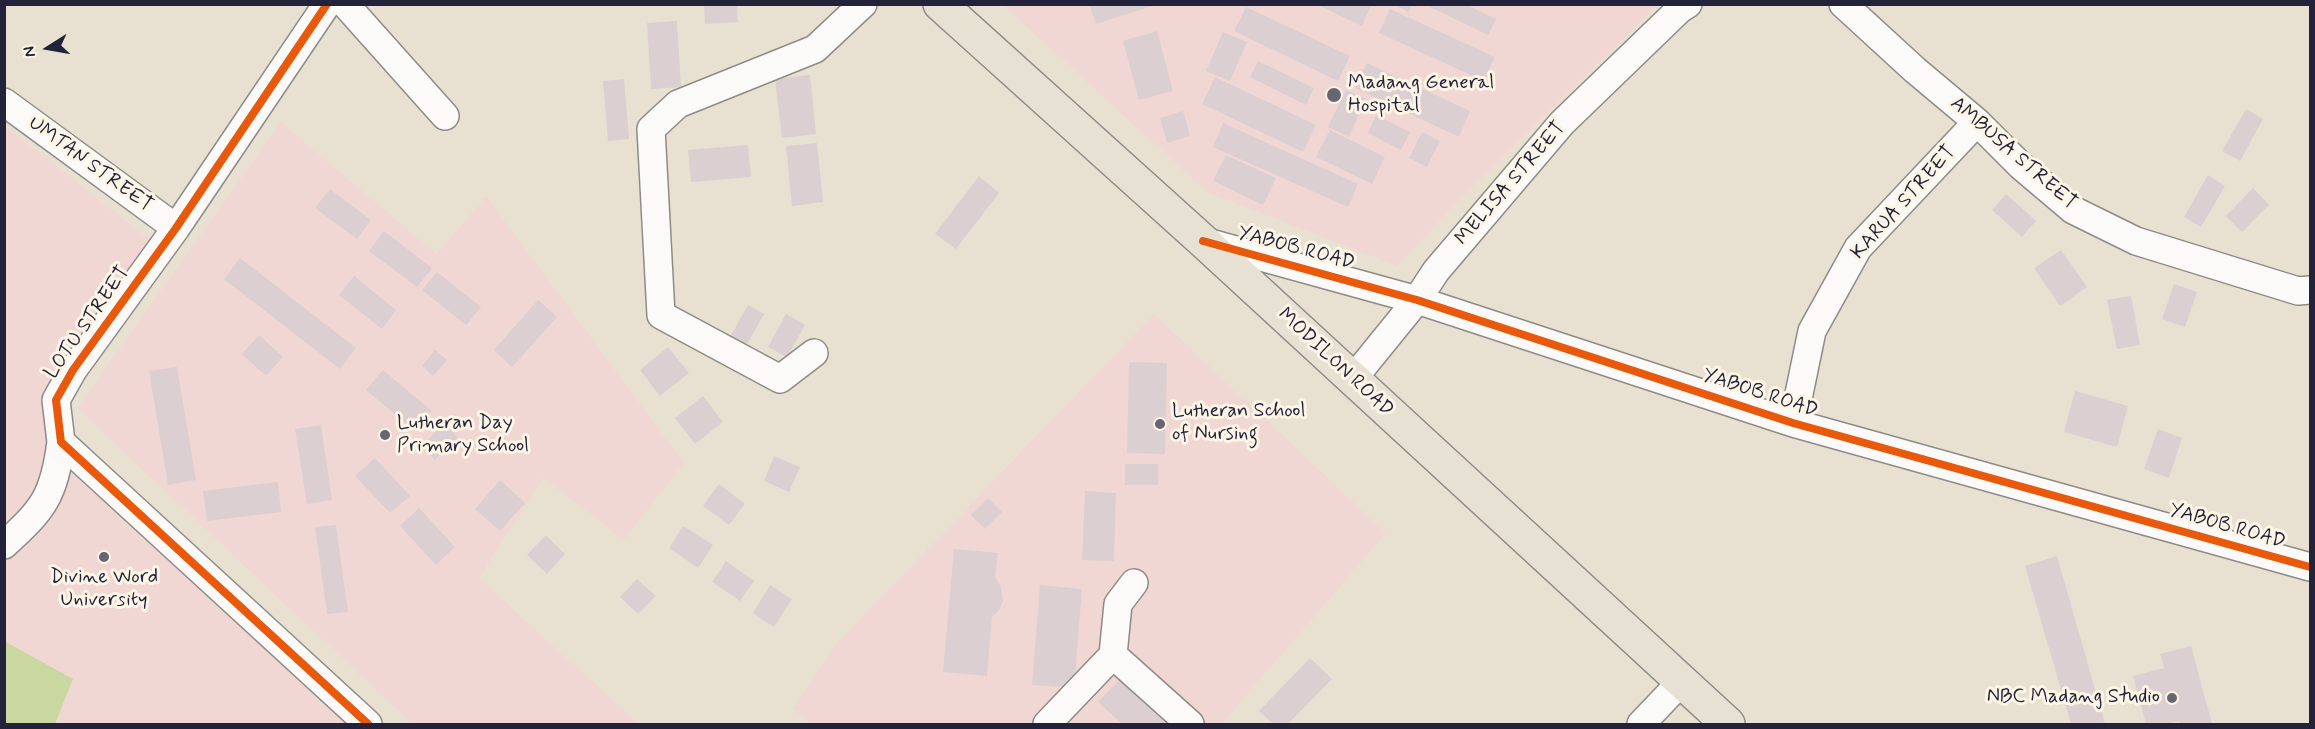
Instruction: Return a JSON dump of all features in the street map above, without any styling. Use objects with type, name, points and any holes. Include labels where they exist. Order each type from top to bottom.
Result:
[{"type":"main road","name":"MODILON ROAD","points":[[940,4],[1203,241],[1728,724]]},
{"type":"street","name":"LOTU STREET","points":[[4,545],[37,514],[50,493],[57,471],[61,442],[56,405],[59,392],[176,228],[327,4]]},
{"type":"street","points":[[345,4],[445,116]]},
{"type":"street","points":[[814,352],[780,380],[661,315],[651,129],[678,104],[815,49],[863,4]]},
{"type":"street","name":"MELISA STREET","points":[[1352,380],[1417,300],[1436,271],[1562,123],[1688,4]]},
{"type":"street","name":"AMBUSA STREET","points":[[1843,4],[1915,70],[1977,122],[2021,166],[2073,210],[2136,242],[2298,291],[2310,290]]},
{"type":"street","name":"UMTAN STREET","points":[[4,102],[176,228]]},
{"type":"street","name":"KARUA STREET","points":[[1793,423],[1812,331],[1858,248],[1977,122]]},
{"type":"street","name":"YABOB ROAD","points":[[1203,241],[1417,300],[1793,423],[2310,567]]},
{"type":"street","points":[[61,442],[368,724]]},
{"type":"street","points":[[1047,724],[1113,655],[1118,604],[1134,583]]},
{"type":"street","points":[[1113,655],[1190,724]]},
{"type":"street","points":[[1641,724],[1682,681]]},
{"type":"shaded area","name":"Madang General Hospital","points":[[1003,5],[1658,5],[1473,186],[1397,266],[1207,192]]},
{"type":"shaded area","name":"Lutheran Day Primary School","points":[[281,122],[437,254],[486,196],[684,463],[624,540],[543,478],[479,578],[639,724],[412,724],[77,408]]},
{"type":"shaded area","name":"Divine Word University","points":[[4,125],[153,242],[58,418],[378,724],[5,724]]},
{"type":"shaded area","name":"Lutheran School of Nursing","points":[[1154,314],[1386,533],[1222,724],[810,724],[793,709],[836,644]]},
{"type":"green space","points":[[4,641],[73,679],[55,724],[5,724]]},
{"type":"building","points":[[704,4],[737,4],[738,22],[705,24]]},
{"type":"building","points":[[1089,4],[1155,4],[1155,5],[1096,24]]},
{"type":"building","points":[[1316,4],[1372,4],[1362,26]]},
{"type":"building","points":[[1392,4],[1412,4],[1409,12]]},
{"type":"building","points":[[1429,4],[1465,4],[1496,19],[1488,35],[1428,6]]},
{"type":"building","points":[[1246,7],[1350,56],[1338,81],[1234,31]]},
{"type":"building","points":[[1390,9],[1495,57],[1484,81],[1379,33]]},
{"type":"building","points":[[677,21],[681,87],[651,89],[647,23]]},
{"type":"building","points":[[1157,31],[1173,91],[1139,100],[1123,41]]},
{"type":"building","points":[[1223,32],[1247,42],[1230,81],[1206,71]]},
{"type":"building","points":[[1258,61],[1314,88],[1306,105],[1250,77]]},
{"type":"building","points":[[1367,63],[1470,111],[1459,137],[1355,88]]},
{"type":"building","points":[[810,75],[816,134],[782,138],[775,79]]},
{"type":"building","points":[[1215,77],[1316,125],[1303,152],[1202,104]]},
{"type":"building","points":[[624,79],[629,139],[608,141],[603,81]]},
{"type":"building","points":[[1346,90],[1366,99],[1349,137],[1328,127]]},
{"type":"building","points":[[2246,109],[2263,119],[2240,161],[2222,151]]},
{"type":"building","points":[[1183,111],[1190,136],[1167,143],[1160,118]]},
{"type":"building","points":[[1376,115],[1410,132],[1401,150],[1368,133]]},
{"type":"building","points":[[1223,123],[1358,184],[1348,207],[1213,147]]},
{"type":"building","points":[[1330,130],[1385,157],[1372,184],[1316,157]]},
{"type":"building","points":[[1422,132],[1440,141],[1427,167],[1409,158]]},
{"type":"building","points":[[817,143],[823,202],[792,206],[786,146]]},
{"type":"building","points":[[748,145],[751,177],[691,182],[688,150]]},
{"type":"building","points":[[1226,155],[1276,178],[1263,205],[1213,181]]},
{"type":"building","points":[[2208,175],[2225,186],[2201,227],[2184,217]]},
{"type":"building","points":[[979,176],[999,193],[956,249],[935,234]]},
{"type":"building","points":[[2253,188],[2269,205],[2242,232],[2226,216]]},
{"type":"building","points":[[330,189],[371,220],[357,239],[315,208]]},
{"type":"building","points":[[2006,194],[2036,221],[2022,237],[1992,210]]},
{"type":"building","points":[[384,231],[432,268],[417,287],[369,251]]},
{"type":"building","points":[[2061,250],[2087,287],[2060,306],[2034,268]]},
{"type":"building","points":[[240,258],[356,348],[340,369],[224,279]]},
{"type":"building","points":[[437,272],[481,307],[466,325],[422,290]]},
{"type":"building","points":[[354,276],[396,310],[382,329],[339,295]]},
{"type":"building","points":[[2174,284],[2197,292],[2185,327],[2162,319]]},
{"type":"building","points":[[2131,296],[2140,345],[2117,349],[2107,300]]},
{"type":"building","points":[[538,300],[557,317],[512,367],[494,350]]},
{"type":"building","points":[[748,305],[764,314],[746,346],[730,337]]},
{"type":"building","points":[[786,314],[805,325],[787,357],[768,347]]},
{"type":"building","points":[[259,335],[283,357],[266,376],[242,354]]},
{"type":"building","points":[[668,347],[689,373],[660,396],[640,370]]},
{"type":"building","points":[[435,350],[447,360],[433,376],[422,366]]},
{"type":"building","points":[[1129,362],[1167,363],[1165,454],[1127,453]]},
{"type":"building","points":[[177,367],[196,480],[168,485],[149,371]]},
{"type":"building","points":[[383,370],[432,411],[415,431],[366,390]]},
{"type":"building","points":[[2075,391],[2128,406],[2117,447],[2064,432]]},
{"type":"building","points":[[703,396],[723,422],[695,444],[675,418]]},
{"type":"building","points":[[444,423],[458,437],[435,460],[421,447]]},
{"type":"building","points":[[321,425],[332,500],[307,504],[295,429]]},
{"type":"building","points":[[2158,429],[2182,438],[2169,478],[2144,469]]},
{"type":"building","points":[[774,456],[800,467],[789,492],[764,481]]},
{"type":"building","points":[[375,458],[410,496],[390,513],[355,476]]},
{"type":"building","points":[[1125,464],[1158,464],[1158,485],[1125,485]]},
{"type":"building","points":[[500,480],[525,503],[500,531],[475,509]]},
{"type":"building","points":[[278,482],[281,512],[207,521],[203,491]]},
{"type":"building","points":[[719,484],[745,504],[729,525],[703,506]]},
{"type":"building","points":[[1085,491],[1116,493],[1114,561],[1082,560]]},
{"type":"building","points":[[988,498],[1002,512],[985,529],[971,515]]},
{"type":"building","points":[[419,508],[455,547],[436,565],[400,526]]},
{"type":"building","points":[[336,525],[348,612],[327,614],[315,527]]},
{"type":"building","points":[[683,526],[713,545],[698,568],[669,548]]},
{"type":"building","points":[[546,535],[565,554],[547,574],[527,555]]},
{"type":"building","points":[[954,549],[998,553],[995,577],[1001,587],[1003,601],[999,610],[992,617],[987,676],[943,672]]},
{"type":"building","points":[[2057,556],[2105,724],[2071,724],[2025,566]]},
{"type":"building","points":[[726,561],[754,581],[740,601],[712,582]]},
{"type":"building","points":[[637,579],[656,596],[638,614],[620,597]]},
{"type":"building","points":[[770,585],[792,599],[774,627],[753,613]]},
{"type":"building","points":[[1040,585],[1082,589],[1074,688],[1032,685]]},
{"type":"building","name":"NBC Madang Studio","points":[[2191,646],[2212,724],[2180,724],[2179,721],[2166,724],[2146,724],[2133,676],[2164,668],[2160,654]]},
{"type":"building","points":[[1310,658],[1332,679],[1288,724],[1273,724],[1259,711]]},
{"type":"building","points":[[1123,676],[1174,724],[1122,724],[1098,702]]},
{"type":"cycle path","points":[[327,4],[176,228],[73,370],[56,400],[61,442],[368,724]]},
{"type":"cycle path","points":[[1203,241],[1417,300],[1793,423],[2310,567]]},
{"type":"place","name":"Madang General Hospital","points":[[1334,95]]},
{"type":"place","name":"Lutheran School of Nursing","points":[[1160,424]]},
{"type":"place","name":"Lutheran Day Primary School","points":[[385,435]]},
{"type":"place","name":"Divine Word University","points":[[104,557]]},
{"type":"place","name":"NBC Madang Studio","points":[[2172,698]]}]
